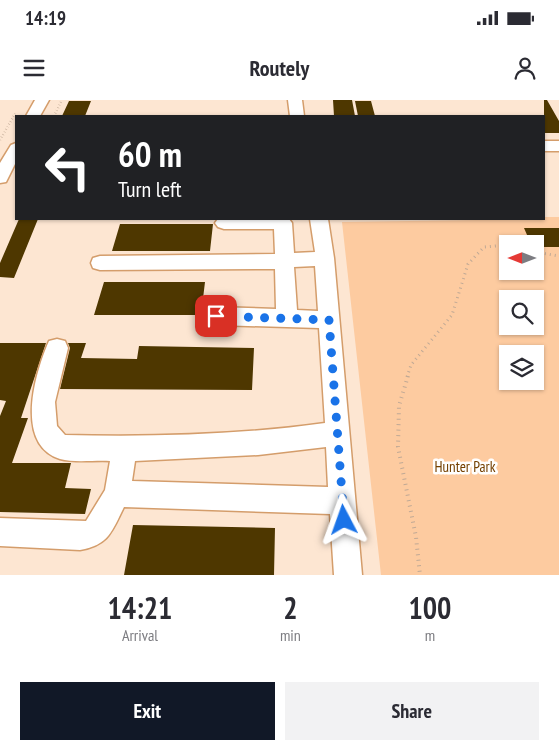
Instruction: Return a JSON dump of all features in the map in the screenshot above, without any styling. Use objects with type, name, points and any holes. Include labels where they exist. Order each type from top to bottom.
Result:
[{"type":"street","points":[[34,115],[42,100]]},
{"type":"street","points":[[295,100],[297,115]]},
{"type":"street","points":[[0,145],[15,147]]},
{"type":"street","points":[[545,146],[559,146]]},
{"type":"street","points":[[0,178],[15,149]]},
{"type":"street","points":[[319,220],[325,258],[348,575]]},
{"type":"street","points":[[224,223],[283,223],[287,319]]},
{"type":"street","points":[[100,262],[286,261],[325,258]]},
{"type":"street","points":[[216,316],[329,320]]},
{"type":"street","points":[[57,348],[44,393],[42,408],[47,434],[53,444],[62,447],[125,448],[250,444],[297,440],[338,433]]},
{"type":"street","points":[[0,532],[80,536],[93,534],[102,522],[116,494],[125,448]]},
{"type":"street","points":[[116,494],[343,501]]},
{"type":"path","points":[[0,140],[19,108]]},
{"type":"path","points":[[420,575],[416,537],[398,446],[399,406],[412,365],[452,315],[468,264],[484,246],[499,245]]},
{"type":"path","points":[[544,254],[559,256]]},
{"type":"green space","name":"Hunter Park","points":[[545,217],[559,217],[559,575],[381,575],[342,222],[545,220]]},
{"type":"building","points":[[333,100],[352,100],[355,115],[334,115]]},
{"type":"building","points":[[544,100],[547,100],[559,121],[559,133],[545,133]]},
{"type":"building","points":[[69,101],[91,101],[85,115],[62,115]]},
{"type":"building","points":[[355,101],[371,101],[375,115],[358,115]]},
{"type":"building","points":[[19,220],[38,220],[14,278],[0,277],[0,263]]},
{"type":"building","points":[[120,224],[213,224],[210,251],[112,251]]},
{"type":"building","points":[[524,228],[559,228],[559,247],[544,247],[544,235],[527,235]]},
{"type":"building","points":[[104,282],[205,282],[201,315],[94,315]]},
{"type":"building","points":[[0,343],[46,343],[21,418],[28,418],[12,463],[71,463],[65,488],[91,489],[85,514],[0,512],[0,416],[6,401],[0,400]]},
{"type":"building","points":[[68,343],[86,343],[81,358],[137,359],[139,346],[254,348],[252,390],[60,389],[70,348]]},
{"type":"building","points":[[133,525],[275,528],[274,575],[124,575]]},
{"type":"route","points":[[216,316],[329,320],[344,520]]}]
